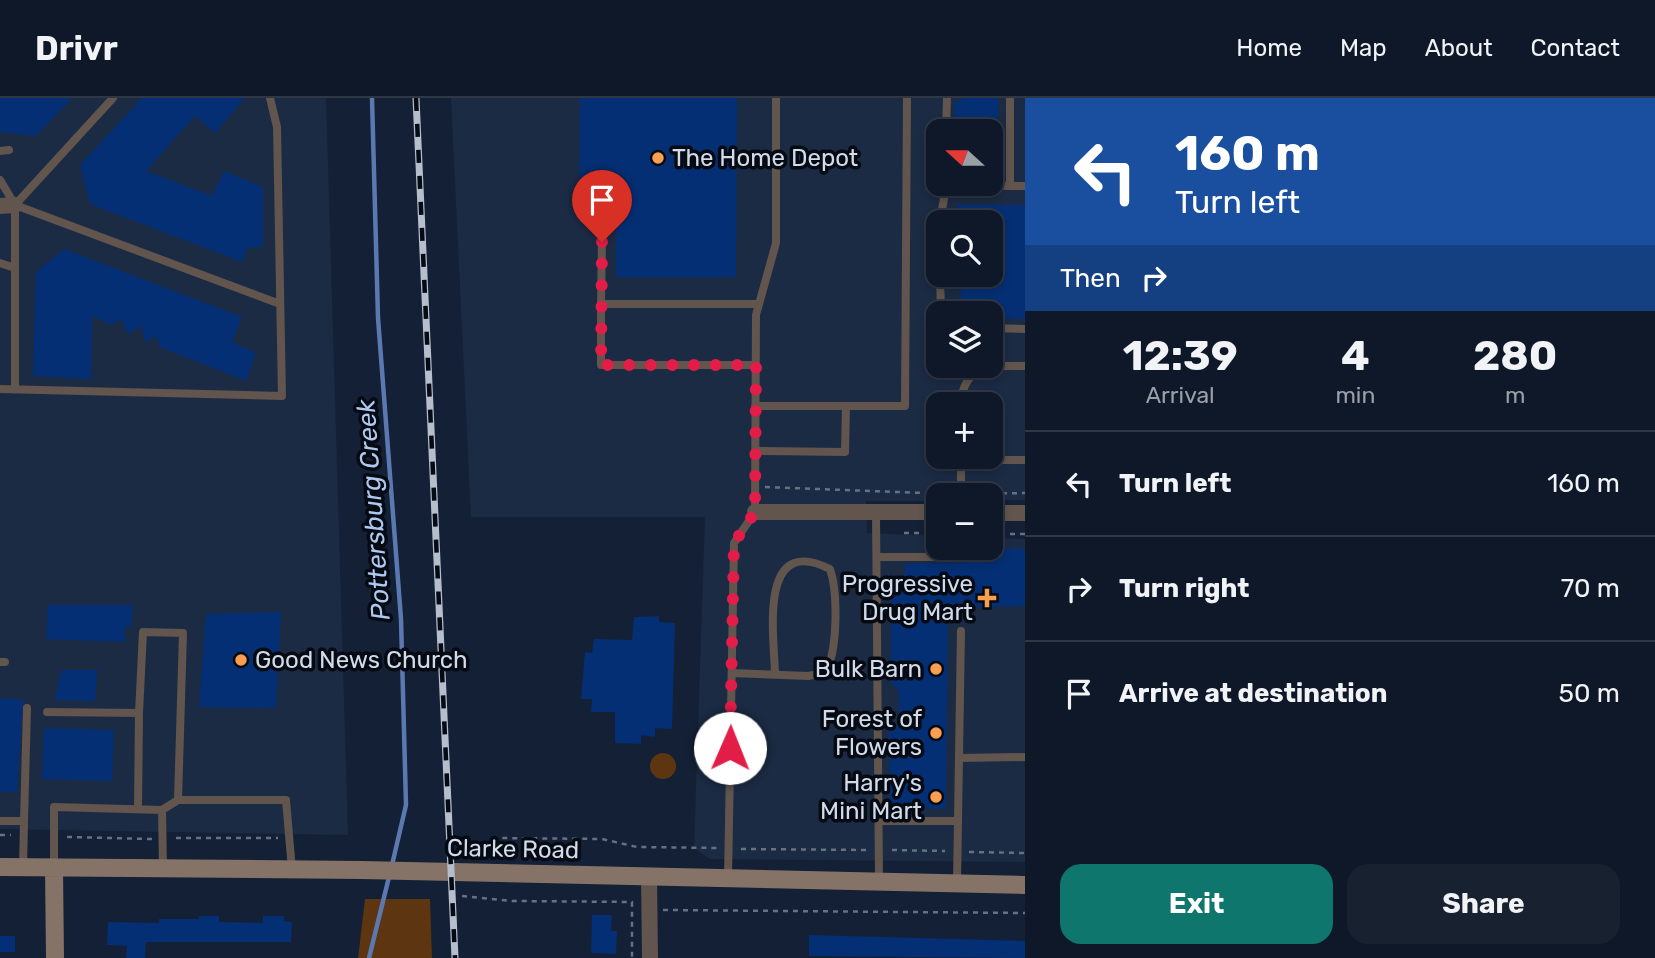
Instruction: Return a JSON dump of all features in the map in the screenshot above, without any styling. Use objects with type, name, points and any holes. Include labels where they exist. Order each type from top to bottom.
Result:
[{"type":"main road","name":"Clarke Road","points":[[0,867],[362,870],[1025,885]]},
{"type":"main road","points":[[54,868],[55,958]]},
{"type":"street","points":[[755,512],[926,512]]},
{"type":"street","points":[[1003,513],[1025,513]]},
{"type":"street","points":[[649,876],[650,958]]},
{"type":"lane","points":[[8,205],[113,98]]},
{"type":"lane","points":[[0,389],[282,396],[276,127],[270,98]]},
{"type":"lane","points":[[727,878],[734,543],[755,512],[759,304],[775,243],[776,98]]},
{"type":"lane","points":[[755,406],[905,406],[907,98]]},
{"type":"lane","points":[[946,119],[947,98]]},
{"type":"lane","points":[[1010,98],[1010,186]]},
{"type":"lane","points":[[0,180],[8,205],[15,268],[15,390]]},
{"type":"lane","points":[[1003,186],[1025,186]]},
{"type":"lane","points":[[8,205],[280,304]]},
{"type":"lane","points":[[602,242],[601,365],[756,365]]},
{"type":"lane","points":[[0,263],[15,268]]},
{"type":"lane","points":[[601,304],[759,304]]},
{"type":"lane","points":[[1003,328],[1025,329]]},
{"type":"lane","points":[[962,392],[968,378],[982,366],[1025,366]]},
{"type":"lane","points":[[755,452],[845,452],[846,406]]},
{"type":"lane","points":[[1003,459],[1025,460]]},
{"type":"lane","points":[[876,512],[879,881]]},
{"type":"lane","points":[[877,557],[926,557]]},
{"type":"lane","points":[[732,673],[818,676],[828,667],[835,585],[830,569],[817,562],[802,560],[789,564],[780,575],[775,592],[775,674]]},
{"type":"lane","points":[[957,883],[961,631]]},
{"type":"lane","points":[[138,809],[143,632],[183,632],[178,800]]},
{"type":"lane","points":[[23,868],[27,708]]},
{"type":"lane","points":[[47,712],[139,713]]},
{"type":"lane","points":[[959,758],[1025,757]]},
{"type":"lane","points":[[54,868],[54,807],[162,810],[178,800],[286,800],[292,870]]},
{"type":"lane","points":[[162,810],[163,869]]},
{"type":"lane","points":[[0,821],[23,821]]},
{"type":"lane","points":[[879,821],[958,821]]},
{"type":"path","points":[[755,486],[926,493]]},
{"type":"path","points":[[1003,494],[1025,493]]},
{"type":"path","points":[[904,533],[926,533]]},
{"type":"path","points":[[1003,534],[1025,534]]},
{"type":"path","points":[[0,835],[16,835]]},
{"type":"path","points":[[66,836],[152,839]]},
{"type":"path","points":[[176,838],[284,838]]},
{"type":"path","points":[[467,856],[499,838],[602,839],[638,847],[1025,853]]},
{"type":"path","points":[[463,896],[512,901],[632,902],[632,958]]},
{"type":"path","points":[[649,910],[1025,913]]},
{"type":"shaded area","points":[[0,98],[326,98],[348,835],[0,829]]},
{"type":"shaded area","points":[[451,98],[1025,98],[1025,500],[1003,500],[1003,483],[926,483],[926,501],[866,501],[867,533],[926,535],[926,560],[1003,560],[1003,538],[1025,539],[1025,862],[710,859],[694,848],[705,517],[471,517]]},
{"type":"shaded area","points":[[663,753],[672,757],[676,766],[672,775],[663,779],[654,775],[650,766],[654,757]]},
{"type":"shaded area","points":[[365,899],[430,899],[432,958],[358,958]]},
{"type":"building","points":[[0,98],[72,98],[36,136],[0,132]]},
{"type":"building","points":[[142,98],[245,98],[215,133],[195,116],[146,171],[212,196],[224,171],[263,187],[263,247],[248,248],[242,262],[90,204],[80,165]]},
{"type":"building","name":"The Home Depot","points":[[580,98],[737,98],[736,277],[616,277],[616,219],[579,219]]},
{"type":"building","points":[[962,98],[998,98],[998,119],[954,119],[955,101],[962,101]]},
{"type":"building","points":[[958,205],[1025,205],[1025,319],[1003,318],[1003,301],[960,301],[961,287],[1003,287],[1003,210],[955,210]]},
{"type":"building","points":[[64,249],[242,317],[232,342],[256,353],[246,381],[160,347],[156,336],[145,343],[141,326],[128,335],[121,319],[112,325],[92,316],[91,379],[33,376],[36,272]]},
{"type":"building","points":[[1003,549],[1025,549],[1025,606],[948,608],[946,809],[890,805],[889,726],[899,725],[899,691],[891,683],[891,581],[904,580],[905,564],[1003,560]]},
{"type":"building","points":[[48,605],[133,605],[131,627],[125,627],[125,642],[46,639]]},
{"type":"building","name":"Good News Church","points":[[281,612],[276,708],[199,707],[206,614]]},
{"type":"building","points":[[659,616],[659,622],[675,623],[672,729],[655,728],[655,737],[641,735],[641,744],[615,743],[615,712],[591,712],[592,699],[581,699],[585,652],[592,653],[594,639],[632,640],[634,617]]},
{"type":"building","points":[[61,670],[97,670],[95,701],[55,700]]},
{"type":"building","points":[[0,699],[23,699],[17,792],[0,792]]},
{"type":"building","points":[[44,728],[114,730],[112,781],[42,779]]},
{"type":"building","points":[[592,915],[612,915],[611,931],[617,931],[616,954],[591,953]]},
{"type":"building","points":[[199,916],[219,916],[219,922],[263,923],[263,916],[284,916],[284,921],[292,922],[291,942],[146,942],[145,958],[126,958],[127,946],[107,945],[108,922],[159,923],[159,919],[199,919]]},
{"type":"building","points":[[809,935],[1025,941],[1025,958],[809,956]]},
{"type":"building","points":[[0,936],[15,936],[15,952],[0,952]]},
{"type":"waterway","name":"Pottersburg Creek","points":[[372,98],[378,318],[401,619],[406,805],[392,865]]},
{"type":"waterway","name":"Pottersburg Creek","points":[[369,958],[389,877]]},
{"type":"railway","points":[[416,98],[455,958]]},
{"type":"place","name":"The Home Depot","points":[[658,158]]},
{"type":"place","name":"Progressive Drug Mart","points":[[987,598]]},
{"type":"place","name":"Good News Church","points":[[241,660]]},
{"type":"place","name":"Bulk Barn","points":[[936,669]]},
{"type":"place","name":"Forest of Flowers","points":[[936,733]]},
{"type":"place","name":"Harry's Mini Mart","points":[[936,797]]},
{"type":"route","points":[[602,242],[601,365],[756,365],[755,512],[734,543],[730,748]]}]
